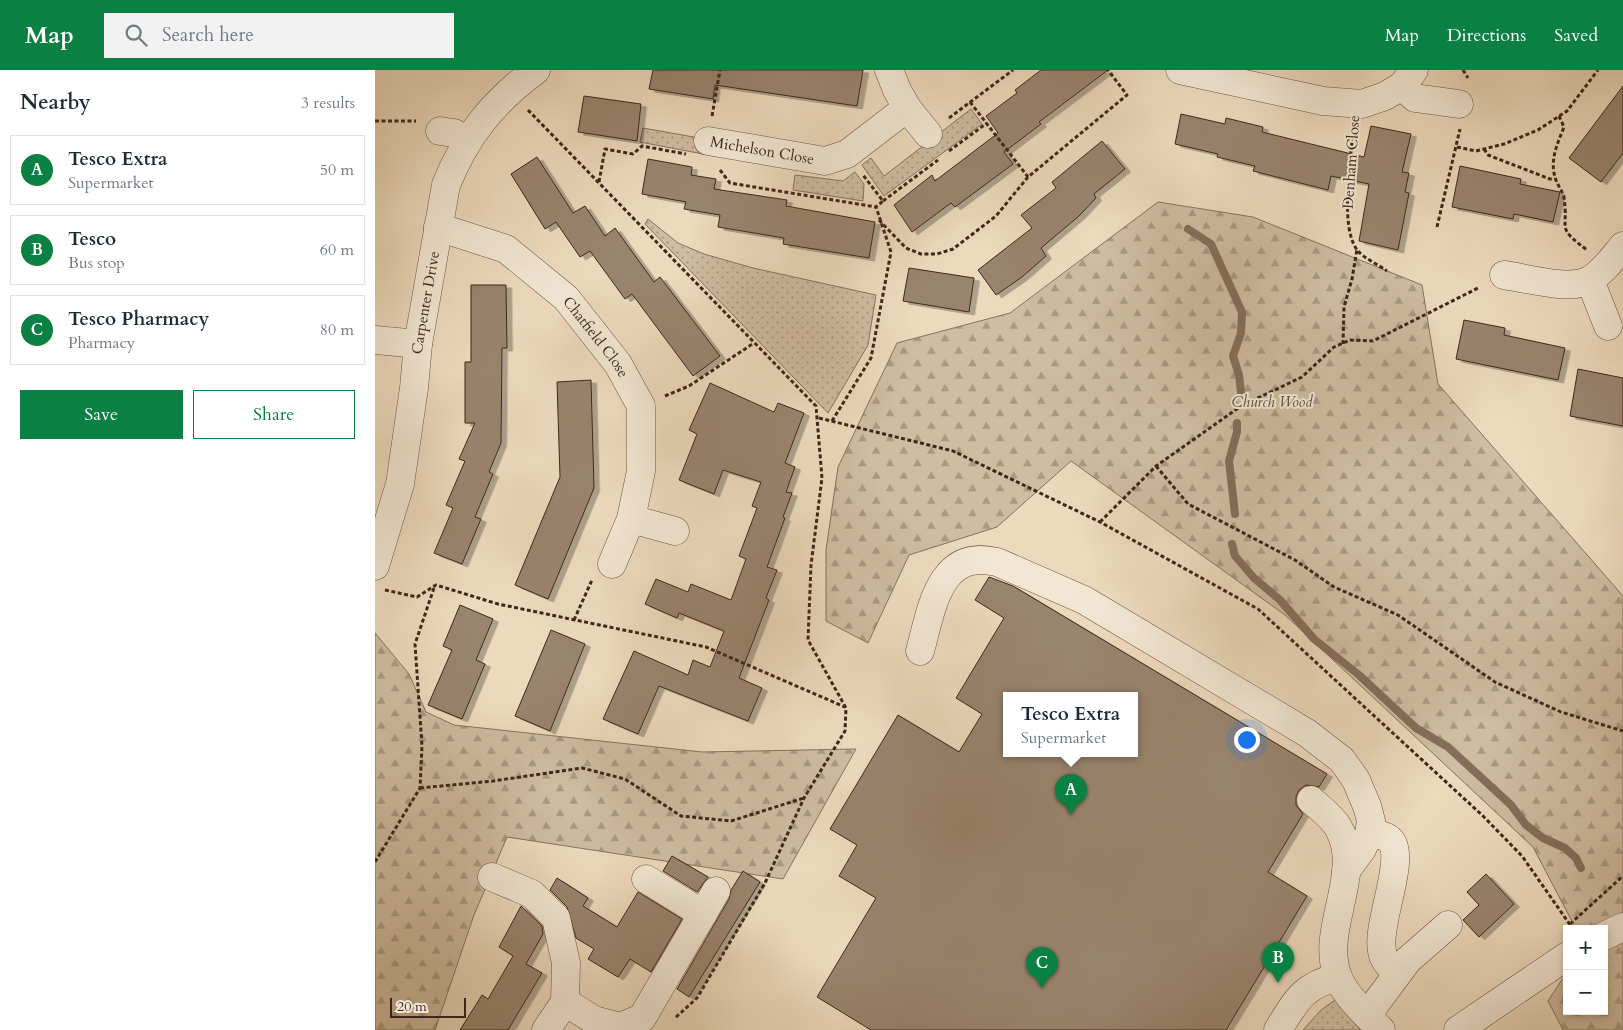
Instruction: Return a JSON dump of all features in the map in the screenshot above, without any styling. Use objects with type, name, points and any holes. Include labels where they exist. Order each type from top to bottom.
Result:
[{"type":"street","name":"Carpenter Drive","points":[[379,578],[400,484],[414,388],[418,344],[446,185],[467,142],[487,113],[511,88],[536,70]]},
{"type":"street","points":[[889,70],[907,108],[938,144]]},
{"type":"street","name":"Denham Close","points":[[1180,70],[1289,82],[1323,101],[1355,104],[1362,104],[1385,96],[1408,78]]},
{"type":"street","points":[[1408,78],[1415,98],[1463,102]]},
{"type":"street","name":"Michelson Close","points":[[706,149],[825,161],[847,154],[907,108]]},
{"type":"street","points":[[440,131],[453,133],[467,142]]},
{"type":"street","name":"Chatfield Close","points":[[438,227],[506,249],[566,298],[618,364],[641,406],[641,471],[631,519],[612,564]]},
{"type":"street","points":[[1505,275],[1575,286],[1607,264]]},
{"type":"street","points":[[1607,264],[1608,326]]},
{"type":"street","points":[[375,340],[418,344]]},
{"type":"street","points":[[631,519],[675,531]]},
{"type":"street","points":[[920,651],[934,602],[950,573],[970,559],[982,558],[997,562],[1084,600],[1324,744],[1343,760],[1356,780],[1371,821],[1369,834],[1362,849],[1346,871]]},
{"type":"street","points":[[1311,800],[1338,828],[1345,846],[1346,871],[1333,938],[1338,977],[1348,994],[1374,1022],[1397,974],[1408,960],[1448,925]]},
{"type":"street","points":[[1369,834],[1385,836],[1390,839],[1395,851],[1392,879],[1381,936],[1382,952],[1387,964],[1397,974]]},
{"type":"street","points":[[492,877],[532,894],[556,918],[566,963],[565,1002],[546,1030]]},
{"type":"street","points":[[565,1002],[593,1020],[620,1027],[655,1021],[709,902],[646,879]]},
{"type":"street","points":[[1608,934],[1623,927]]},
{"type":"street","points":[[1458,1030],[1563,959]]},
{"type":"street","points":[[1278,1030],[1297,999],[1318,982],[1338,977]]},
{"type":"path","points":[[720,70],[706,149],[710,158],[730,184],[875,207],[939,159]]},
{"type":"path","points":[[1013,70],[970,102],[1028,177]]},
{"type":"path","points":[[879,220],[906,248],[921,254],[937,254],[953,249],[996,216],[1028,177],[1127,95],[1108,70]]},
{"type":"path","points":[[1437,227],[1457,147],[1463,102],[1463,70]]},
{"type":"path","points":[[1457,147],[1476,151],[1538,130],[1567,111],[1598,70]]},
{"type":"path","points":[[511,88],[524,106],[816,406],[819,418],[823,478],[811,565],[808,640],[846,708],[845,731],[804,798],[765,882],[697,998],[655,1021]]},
{"type":"path","name":"Denham Close","points":[[1355,104],[1347,220],[1349,236],[1357,248]]},
{"type":"path","points":[[1559,116],[1564,127],[1553,157],[1555,179],[1564,197],[1564,229],[1569,237],[1607,264]]},
{"type":"path","points":[[375,121],[431,122],[440,131]]},
{"type":"path","points":[[938,144],[987,124]]},
{"type":"path","name":"Michelson Close","points":[[599,183],[605,149],[633,154],[642,146],[706,149]]},
{"type":"path","points":[[1484,149],[1488,155],[1551,180],[1555,179]]},
{"type":"path","points":[[847,154],[883,201]]},
{"type":"path","points":[[833,421],[871,358],[891,252],[875,207]]},
{"type":"path","points":[[1357,248],[1359,252],[1387,271]]},
{"type":"path","points":[[1343,344],[1344,307],[1352,279],[1357,248]]},
{"type":"path","points":[[1100,522],[1155,466],[1241,406],[1302,377],[1334,347],[1350,340],[1373,341],[1505,275]]},
{"type":"path","points":[[641,406],[689,386],[754,343]]},
{"type":"path","points":[[819,418],[953,451],[1100,522],[1258,609],[1522,856],[1569,924],[1623,876]]},
{"type":"path","points":[[1155,466],[1188,504],[1295,560],[1334,588],[1397,615],[1495,682],[1561,712],[1623,731]]},
{"type":"path","points":[[574,620],[600,563],[612,564]]},
{"type":"path","points":[[379,578],[417,597],[436,585],[498,604],[706,647],[846,708]]},
{"type":"path","points":[[375,862],[420,788],[422,746],[415,644],[436,585]]},
{"type":"path","points":[[420,788],[493,781],[582,768],[625,779],[681,816],[731,821],[804,798]]},
{"type":"green space","points":[[971,109],[982,124],[884,196],[862,165],[871,158],[884,176]]},
{"type":"green space","points":[[643,128],[705,139],[703,154],[640,142]]},
{"type":"green space","points":[[855,172],[864,184],[863,201],[793,190],[795,175],[843,181]]},
{"type":"green space","name":"Church Wood","points":[[1158,202],[1253,217],[1422,285],[1438,384],[1623,596],[1623,1030],[1563,1030],[1548,1001],[1563,978],[1563,1015],[1608,1015],[1608,925],[1574,925],[1533,847],[1285,615],[1071,461],[997,527],[909,555],[868,643],[826,621],[826,550],[838,467],[897,343],[1010,313]]},
{"type":"green space","points":[[648,219],[678,243],[704,254],[753,268],[876,295],[868,345],[828,413],[645,224]]},
{"type":"green space","points":[[375,633],[409,674],[426,712],[454,725],[702,752],[856,749],[783,879],[507,837],[474,915],[435,1030],[375,1030]]},
{"type":"green space","points":[[1338,998],[1363,1025],[1359,1030],[1303,1030],[1321,1010]]},
{"type":"building","points":[[653,70],[863,70],[857,106],[715,85],[713,99],[649,89]]},
{"type":"building","points":[[1041,70],[1108,70],[1039,122],[1041,124],[1004,152],[1013,164],[955,207],[951,203],[912,232],[894,205],[932,175],[935,181],[998,133],[986,116],[1017,93],[1015,90]]},
{"type":"building","points":[[1623,86],[1623,153],[1601,182],[1569,158]]},
{"type":"building","points":[[584,96],[641,104],[637,141],[578,132]]},
{"type":"building","points":[[1181,114],[1225,124],[1226,118],[1263,127],[1262,132],[1364,157],[1371,126],[1411,134],[1402,172],[1409,173],[1405,192],[1409,193],[1398,250],[1359,241],[1369,184],[1331,176],[1328,190],[1253,171],[1255,166],[1217,157],[1218,154],[1175,144]]},
{"type":"building","points":[[1102,141],[1125,169],[1094,194],[1096,198],[1079,216],[1041,248],[1046,256],[1022,277],[996,295],[978,270],[1032,228],[1021,215],[1056,188],[1052,182]]},
{"type":"building","points":[[537,157],[573,213],[585,206],[605,236],[615,228],[654,282],[660,277],[720,356],[693,376],[632,294],[625,299],[590,251],[580,257],[556,222],[545,229],[511,174]]},
{"type":"building","points":[[648,159],[692,167],[691,175],[716,179],[714,189],[787,200],[786,206],[875,222],[869,258],[783,244],[784,238],[718,227],[720,215],[684,209],[686,202],[642,194]]},
{"type":"building","points":[[1460,166],[1521,179],[1520,184],[1560,192],[1553,222],[1514,214],[1513,219],[1452,207]]},
{"type":"building","points":[[909,268],[974,278],[969,312],[903,301]]},
{"type":"building","points":[[471,285],[506,285],[507,348],[502,348],[501,443],[489,472],[493,474],[475,517],[481,519],[462,564],[434,553],[453,508],[446,505],[465,461],[459,459],[475,423],[465,423],[465,362],[471,362]]},
{"type":"building","points":[[1464,320],[1505,328],[1504,335],[1565,348],[1558,380],[1456,359]]},
{"type":"building","points":[[1578,369],[1623,378],[1623,426],[1570,416]]},
{"type":"building","points":[[591,380],[594,488],[548,599],[515,585],[560,477],[557,382]]},
{"type":"building","points":[[710,383],[774,412],[778,403],[804,413],[785,463],[795,467],[786,492],[792,493],[767,567],[777,570],[766,598],[769,600],[739,678],[762,688],[748,721],[659,686],[638,734],[603,719],[634,651],[688,675],[693,660],[710,667],[724,631],[679,613],[677,618],[645,604],[656,579],[688,592],[691,584],[731,600],[746,559],[739,556],[757,508],[752,506],[761,482],[723,470],[714,494],[679,480],[697,434],[689,430]]},
{"type":"building","points":[[989,577],[1013,586],[1327,774],[1319,787],[1306,785],[1299,790],[1296,797],[1296,805],[1303,814],[1268,872],[1307,896],[1226,1030],[871,1030],[817,997],[876,898],[839,876],[857,845],[830,829],[898,715],[959,752],[982,714],[956,698],[1004,618],[975,600]]},
{"type":"building","points":[[460,605],[493,619],[476,660],[485,664],[462,719],[428,705],[452,650],[443,646]]},
{"type":"building","points":[[551,630],[585,644],[550,731],[515,716]]},
{"type":"building","points":[[672,856],[708,877],[697,892],[663,871]]},
{"type":"building","points":[[743,871],[760,882],[689,997],[677,989]]},
{"type":"building","points":[[1486,874],[1514,904],[1479,937],[1463,920],[1479,905],[1467,892]]},
{"type":"building","points":[[557,878],[588,898],[583,906],[617,927],[638,892],[682,919],[651,972],[630,959],[618,977],[588,959],[594,949],[576,938],[567,907],[550,890]]},
{"type":"building","points":[[521,906],[542,926],[543,934],[526,964],[542,973],[508,1030],[460,1030],[482,995],[488,999],[513,956],[499,947]]},
{"type":"waterway","points":[[1188,229],[1211,244],[1242,312],[1241,333],[1233,356],[1239,375],[1241,392]]},
{"type":"waterway","points":[[1235,514],[1229,461],[1237,432],[1237,423]]},
{"type":"waterway","points":[[1232,544],[1235,556],[1254,578],[1280,600],[1314,639],[1359,675],[1416,728],[1448,747],[1511,805],[1526,825],[1543,838],[1565,848],[1576,858],[1581,868]]},
{"type":"place","name":"Tesco Extra","points":[[1071,815]]},
{"type":"place","name":"Tesco","points":[[1278,983]]},
{"type":"place","name":"Tesco Pharmacy","points":[[1042,988]]}]
